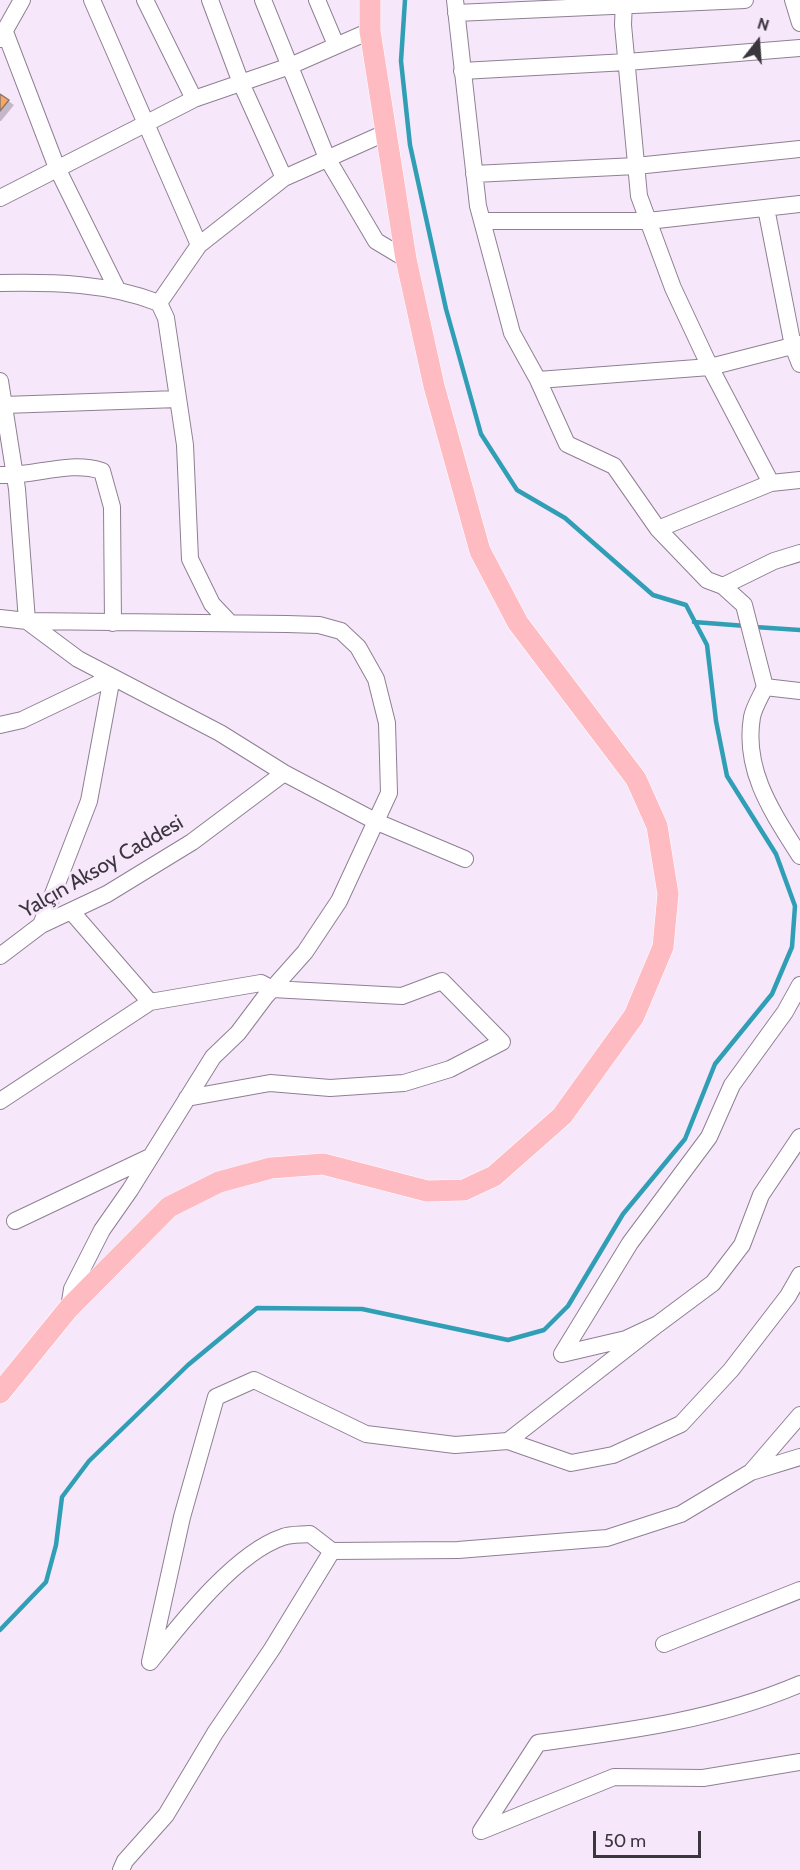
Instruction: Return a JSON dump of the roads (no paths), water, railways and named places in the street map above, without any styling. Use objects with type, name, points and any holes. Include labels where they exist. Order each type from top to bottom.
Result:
[{"type":"main road","points":[[0,1393],[69,1308],[169,1207],[219,1182],[271,1168],[323,1164],[427,1191],[464,1190],[494,1176],[562,1116],[634,1016],[663,947],[668,894],[657,826],[636,779],[519,623],[480,551],[434,386],[406,259],[370,31],[370,0]]},
{"type":"street","points":[[22,0],[3,36],[57,168],[117,290]]},
{"type":"street","points":[[92,0],[199,245]]},
{"type":"street","points":[[145,0],[194,99]]},
{"type":"street","points":[[210,0],[242,83],[284,178]]},
{"type":"street","points":[[263,0],[327,158],[376,241],[406,259]]},
{"type":"street","points":[[317,0],[336,45]]},
{"type":"street","points":[[745,0],[456,7],[474,174],[482,221],[512,333],[538,380],[567,444],[614,466],[658,529],[706,580],[723,586],[744,605],[765,687],[752,717],[752,764],[765,802],[800,856]]},
{"type":"street","points":[[793,0],[800,23]]},
{"type":"street","points":[[624,3],[639,196],[673,288],[710,367],[771,483]]},
{"type":"street","points":[[0,198],[194,99],[290,66],[370,31]]},
{"type":"street","points":[[462,71],[627,62],[800,48]]},
{"type":"street","points":[[159,303],[199,245],[284,178],[385,133]]},
{"type":"street","points":[[474,174],[636,166],[800,149]]},
{"type":"street","points":[[482,221],[648,221],[800,204]]},
{"type":"street","points":[[766,208],[800,364]]},
{"type":"street","points":[[0,283],[44,282],[130,291],[159,303],[166,318],[185,444],[190,559],[212,604],[230,623]]},
{"type":"street","points":[[538,380],[710,367],[796,345]]},
{"type":"street","points":[[0,381],[4,405],[8,476],[27,621],[78,658],[220,734],[284,773],[377,822],[465,859]]},
{"type":"street","points":[[4,405],[178,399]]},
{"type":"street","points":[[8,476],[53,468],[90,467],[102,471],[112,507],[113,623]]},
{"type":"street","points":[[658,529],[771,483],[800,480]]},
{"type":"street","points":[[723,586],[774,561],[800,553]]},
{"type":"street","points":[[0,618],[27,621],[113,623],[319,625],[341,631],[358,647],[376,678],[387,723],[388,793],[377,822],[339,901],[305,952],[272,989],[238,1033],[213,1057],[83,1264],[72,1289],[69,1308]]},
{"type":"street","points":[[0,725],[22,720],[112,677]]},
{"type":"street","points":[[41,925],[89,801],[112,677]]},
{"type":"street","points":[[765,687],[800,691]]},
{"type":"street","name":"Yalçın Aksoy Caddesi","points":[[0,956],[41,925],[107,894],[192,842],[284,773]]},
{"type":"street","points":[[71,911],[150,1002]]},
{"type":"street","points":[[0,1101],[150,1002],[261,983],[272,989],[402,996],[442,981],[502,1042],[450,1069],[404,1083],[330,1088],[270,1083],[186,1098]]},
{"type":"street","points":[[658,1324],[626,1339],[561,1354],[630,1243],[709,1137],[732,1085],[785,1012],[800,985]]},
{"type":"street","points":[[508,1441],[713,1283],[742,1245],[761,1195],[800,1137]]},
{"type":"street","points":[[15,1221],[150,1157]]},
{"type":"street","points":[[800,1275],[788,1296],[731,1370],[681,1424],[613,1455],[571,1463],[508,1441],[455,1445],[366,1434],[254,1380],[216,1397],[182,1517],[150,1662],[195,1604],[260,1548],[285,1536],[310,1534],[332,1551],[458,1550],[607,1538],[681,1514],[751,1472],[800,1457]]},
{"type":"street","points":[[751,1472],[800,1415]]},
{"type":"street","points":[[121,1870],[125,1861],[166,1815],[215,1733],[272,1648],[332,1551]]},
{"type":"street","points":[[664,1644],[800,1590]]},
{"type":"street","points":[[800,1684],[770,1697],[675,1724],[538,1743],[481,1831],[614,1777],[703,1778],[800,1762]]},
{"type":"waterway","points":[[0,1630],[46,1582],[56,1545],[62,1497],[89,1461],[188,1365],[257,1308],[362,1309],[508,1340],[544,1330],[568,1306],[623,1214],[685,1139],[715,1064],[772,994],[792,947],[795,906],[776,854],[727,776],[716,721],[707,645],[686,605],[653,595],[565,518],[517,490],[481,434],[446,309],[410,145],[401,61],[405,0]]},
{"type":"waterway","points":[[694,622],[746,626]]},
{"type":"waterway","points":[[755,627],[800,630]]}]
